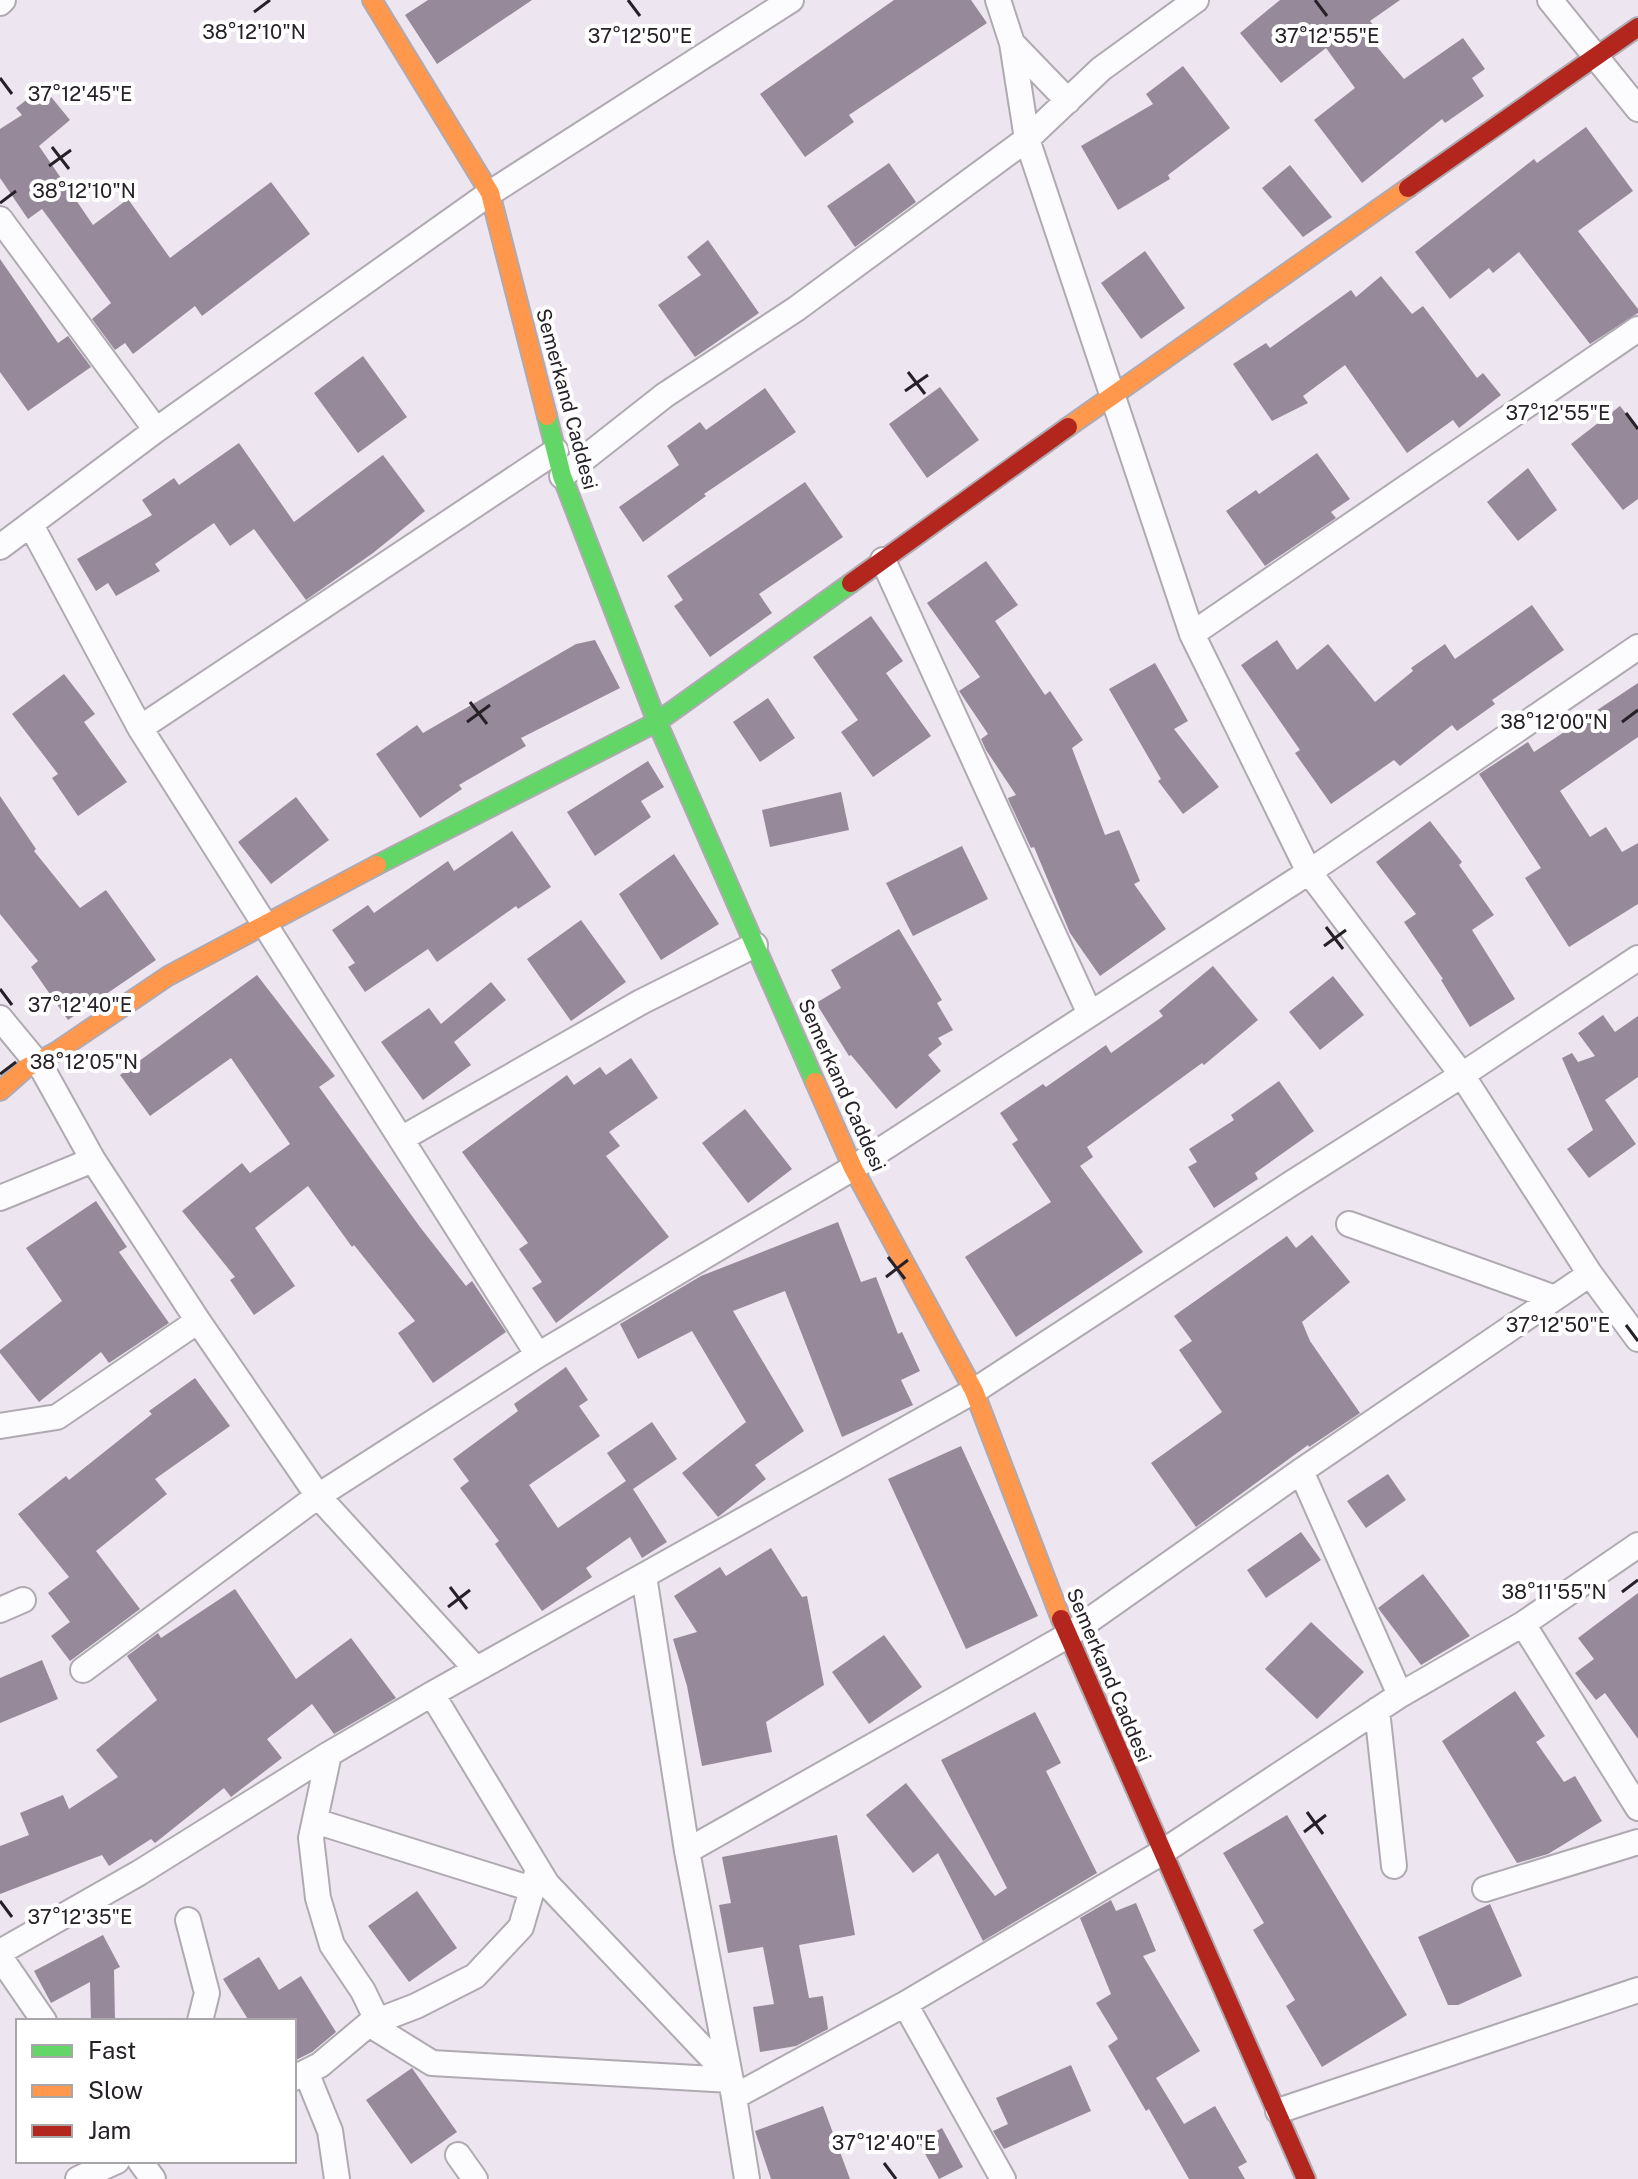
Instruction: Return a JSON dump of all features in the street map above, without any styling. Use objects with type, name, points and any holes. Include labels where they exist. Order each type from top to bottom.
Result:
[{"type":"street","name":"Semerkand Caddesi","points":[[372,0],[490,193],[562,476],[657,722],[853,1168],[974,1391],[1067,1636],[1306,2179]]},
{"type":"street","points":[[0,547],[156,430],[490,193],[791,0]]},
{"type":"street","points":[[998,0],[1012,43],[1027,139],[1192,634],[1309,872],[1462,1075],[1590,1274],[1638,1339]]},
{"type":"street","points":[[562,476],[665,395],[796,309],[1027,139],[1101,69],[1196,0]]},
{"type":"street","points":[[1550,0],[1638,109]]},
{"type":"street","points":[[0,1091],[26,1068],[168,976],[264,923],[657,722],[1111,396],[1638,27]]},
{"type":"street","points":[[1012,43],[1068,101]]},
{"type":"street","points":[[0,219],[156,430]]},
{"type":"street","points":[[1192,634],[1638,329]]},
{"type":"street","points":[[140,728],[556,451]]},
{"type":"street","points":[[31,525],[140,728],[538,1355]]},
{"type":"street","points":[[883,560],[1090,1014]]},
{"type":"street","points":[[83,1670],[318,1496],[538,1355],[853,1168],[1309,872],[1638,647]]},
{"type":"street","points":[[401,1139],[641,1002],[755,945]]},
{"type":"street","points":[[43,2019],[0,1954],[432,1694],[974,1391],[1638,958]]},
{"type":"street","points":[[0,1018],[43,1070],[93,1160],[318,1496],[476,1669]]},
{"type":"street","points":[[0,1198],[93,1160]]},
{"type":"street","points":[[1349,1224],[1555,1298]]},
{"type":"street","points":[[687,1851],[1067,1636],[1301,1471],[1590,1274]]},
{"type":"street","points":[[0,1426],[57,1417],[198,1321]]},
{"type":"street","points":[[1301,1471],[1400,1695]]},
{"type":"street","points":[[369,2024],[432,2063],[732,2085],[905,2004],[1161,1853],[1400,1695],[1523,1624],[1638,1545]]},
{"type":"street","points":[[644,1576],[687,1851],[747,2179]]},
{"type":"street","points":[[0,1610],[23,1600]]},
{"type":"street","points":[[1523,1624],[1638,1808]]},
{"type":"street","points":[[369,2024],[416,2006],[475,1976],[521,1927],[535,1879],[432,1694]]},
{"type":"street","points":[[1377,1710],[1394,1866]]},
{"type":"street","points":[[329,1754],[311,1838],[318,1898],[332,1945],[363,1991],[376,2018],[320,2065],[300,2075],[330,2131],[337,2179]]},
{"type":"street","points":[[315,1821],[547,1884],[732,2085]]},
{"type":"street","points":[[1485,1889],[1638,1842]]},
{"type":"street","points":[[188,1920],[207,1993],[200,2019]]},
{"type":"street","points":[[1278,2111],[1638,1990]]},
{"type":"street","points":[[905,2004],[1003,2179]]},
{"type":"street","points":[[458,2155],[475,2179]]},
{"type":"street","points":[[78,2179],[113,2163]]},
{"type":"building","points":[[428,0],[532,0],[437,64],[405,15]]},
{"type":"building","points":[[894,0],[971,0],[987,23],[849,115],[854,122],[805,157],[760,94]]},
{"type":"building","points":[[1280,0],[1400,0],[1370,21],[1381,35],[1372,41],[1404,79],[1463,38],[1485,69],[1472,78],[1484,96],[1445,123],[1442,119],[1362,183],[1314,120],[1355,88],[1326,48],[1281,83],[1240,33]]},
{"type":"building","points":[[1183,66],[1230,128],[1168,175],[1170,179],[1118,210],[1081,146],[1153,104],[1146,94]]},
{"type":"building","points":[[43,87],[70,120],[39,146],[93,225],[128,199],[170,258],[271,182],[310,234],[202,316],[195,306],[133,354],[125,343],[115,350],[92,319],[111,303],[42,209],[28,219],[0,178],[0,129],[22,115],[16,108]]},
{"type":"building","points":[[1586,127],[1633,191],[1578,231],[1638,313],[1590,344],[1519,252],[1493,273],[1489,268],[1450,299],[1415,252],[1534,159],[1537,163]]},
{"type":"building","points":[[889,163],[916,202],[855,247],[827,206]]},
{"type":"building","points":[[1290,165],[1332,217],[1303,237],[1262,188]]},
{"type":"building","points":[[708,240],[759,313],[695,357],[658,305],[701,275],[687,257]]},
{"type":"building","points":[[1145,251],[1185,308],[1141,339],[1101,283]]},
{"type":"building","points":[[0,259],[58,343],[68,336],[91,367],[28,411],[0,372]]},
{"type":"building","points":[[1381,276],[1412,314],[1423,306],[1477,378],[1483,373],[1501,395],[1459,428],[1453,420],[1407,453],[1345,365],[1303,396],[1308,403],[1272,421],[1233,364],[1266,343],[1270,348],[1351,290],[1356,297]]},
{"type":"building","points":[[363,356],[407,417],[358,453],[314,393]]},
{"type":"building","points":[[940,387],[979,440],[927,478],[889,424]]},
{"type":"building","points":[[765,388],[796,432],[704,494],[706,496],[643,542],[619,507],[679,465],[667,446],[700,422],[706,430]]},
{"type":"building","points":[[1620,406],[1638,429],[1638,499],[1623,510],[1571,444]]},
{"type":"building","points":[[239,443],[294,522],[383,455],[425,511],[373,553],[306,600],[254,529],[230,546],[214,523],[155,564],[160,571],[116,596],[108,583],[96,591],[77,559],[152,515],[142,500],[174,478],[179,485]]},
{"type":"building","points":[[1317,453],[1350,499],[1331,512],[1336,518],[1265,566],[1226,511],[1256,490],[1259,494]]},
{"type":"building","points":[[1528,468],[1557,510],[1518,541],[1487,502]]},
{"type":"building","points":[[805,482],[843,537],[759,594],[772,613],[710,657],[674,606],[683,600],[667,576]]},
{"type":"building","points":[[986,561],[1018,605],[995,621],[1045,695],[1050,691],[1083,740],[1072,748],[1105,835],[1119,830],[1140,881],[1134,884],[1166,929],[1100,976],[1070,933],[1034,847],[1031,848],[1009,801],[1008,798],[1016,795],[986,750],[981,739],[988,734],[959,691],[980,677],[927,603]]},
{"type":"building","points":[[1532,605],[1564,650],[1492,700],[1495,704],[1457,731],[1452,725],[1400,766],[1394,760],[1331,804],[1295,753],[1300,750],[1241,665],[1277,640],[1297,670],[1328,644],[1375,702],[1413,671],[1411,668],[1445,644],[1455,659]]},
{"type":"building","points":[[871,616],[903,661],[886,673],[931,736],[873,777],[841,732],[858,720],[813,657]]},
{"type":"building","points":[[595,640],[620,688],[521,738],[526,746],[459,785],[462,789],[420,818],[376,754],[417,725],[423,733],[576,644]]},
{"type":"building","points":[[1155,663],[1188,721],[1174,729],[1219,787],[1183,814],[1158,781],[1161,779],[1109,689]]},
{"type":"building","points":[[64,674],[95,714],[84,722],[127,782],[78,816],[52,778],[58,774],[12,714]]},
{"type":"building","points":[[1638,683],[1638,737],[1560,791],[1590,837],[1606,827],[1622,852],[1638,843],[1638,904],[1569,947],[1525,878],[1541,868],[1479,774],[1528,742],[1534,752]]},
{"type":"building","points":[[768,698],[795,738],[760,762],[733,722]]},
{"type":"building","points":[[648,761],[664,787],[641,801],[651,817],[595,856],[567,812]]},
{"type":"building","points":[[841,792],[849,830],[770,847],[762,810]]},
{"type":"building","points":[[0,796],[36,849],[34,851],[80,908],[106,890],[156,960],[68,1020],[31,967],[38,961],[0,914]]},
{"type":"building","points":[[296,797],[329,840],[271,884],[238,842]]},
{"type":"building","points":[[1430,821],[1462,862],[1459,865],[1494,915],[1472,930],[1515,999],[1470,1027],[1443,979],[1404,922],[1416,914],[1376,862]]},
{"type":"building","points":[[512,831],[551,887],[518,909],[516,906],[437,962],[428,949],[365,992],[348,967],[355,963],[332,930],[368,905],[374,913],[448,861],[454,871]]},
{"type":"building","points":[[962,846],[988,899],[913,936],[886,883]]},
{"type":"building","points":[[674,854],[719,924],[661,960],[619,894]]},
{"type":"building","points":[[581,920],[626,982],[571,1021],[527,959]]},
{"type":"building","points":[[899,929],[942,1000],[937,1003],[953,1030],[938,1038],[942,1044],[928,1055],[941,1071],[896,1109],[849,1056],[816,1003],[841,988],[831,970]]},
{"type":"building","points":[[1213,966],[1258,1020],[1204,1065],[1202,1063],[1087,1147],[1093,1157],[1080,1166],[1143,1252],[1016,1337],[965,1257],[1051,1202],[1012,1144],[1018,1140],[1000,1113],[1043,1084],[1046,1087],[1106,1045],[1111,1053],[1163,1016],[1159,1011]]},
{"type":"building","points":[[257,975],[335,1076],[319,1087],[420,1227],[466,1286],[472,1281],[506,1332],[433,1383],[398,1333],[415,1321],[354,1245],[352,1247],[308,1186],[255,1228],[295,1286],[254,1315],[230,1280],[235,1277],[182,1211],[242,1163],[250,1173],[290,1144],[231,1058],[150,1116],[120,1075]]},
{"type":"building","points":[[1333,976],[1364,1015],[1320,1050],[1289,1012]]},
{"type":"building","points":[[491,982],[506,1000],[454,1042],[471,1065],[423,1100],[381,1042],[429,1008],[441,1024]]},
{"type":"building","points":[[1603,1015],[1615,1032],[1638,1016],[1638,1077],[1605,1100],[1636,1144],[1589,1178],[1567,1149],[1593,1130],[1562,1058],[1572,1053],[1578,1062],[1595,1056],[1578,1033]]},
{"type":"building","points":[[631,1058],[658,1098],[609,1132],[620,1146],[606,1156],[669,1237],[556,1323],[532,1288],[542,1282],[519,1249],[528,1243],[462,1152],[567,1075],[574,1085],[600,1067],[606,1075]]},
{"type":"building","points":[[1279,1081],[1314,1131],[1255,1173],[1258,1179],[1214,1208],[1188,1167],[1197,1162],[1189,1149],[1234,1120],[1231,1115]]},
{"type":"building","points":[[745,1109],[792,1169],[748,1203],[702,1143]]},
{"type":"building","points":[[96,1201],[127,1247],[119,1252],[169,1323],[109,1363],[101,1352],[39,1402],[0,1353],[62,1301],[26,1248]]},
{"type":"building","points":[[838,1222],[861,1282],[876,1277],[898,1334],[902,1332],[920,1371],[901,1380],[913,1405],[842,1437],[785,1291],[733,1311],[804,1431],[755,1465],[766,1479],[718,1517],[682,1473],[746,1422],[692,1331],[638,1359],[620,1324],[701,1276]]},
{"type":"building","points":[[1312,1235],[1350,1282],[1302,1322],[1310,1341],[1360,1413],[1308,1445],[1196,1527],[1151,1463],[1222,1412],[1179,1350],[1192,1341],[1174,1316],[1287,1236],[1296,1248]]},
{"type":"building","points":[[566,1367],[588,1400],[579,1406],[600,1436],[529,1485],[558,1528],[626,1481],[607,1453],[652,1422],[677,1459],[633,1489],[667,1542],[642,1558],[630,1537],[586,1568],[592,1577],[542,1611],[495,1544],[499,1541],[460,1488],[469,1481],[453,1459],[518,1411],[514,1404]]},
{"type":"building","points":[[195,1378],[230,1426],[155,1479],[167,1494],[96,1551],[140,1609],[70,1661],[51,1636],[70,1622],[48,1593],[69,1577],[18,1514],[66,1476],[69,1480],[152,1414],[149,1411]]},
{"type":"building","points":[[961,1446],[1038,1616],[966,1649],[888,1479]]},
{"type":"building","points":[[1388,1474],[1406,1500],[1366,1528],[1347,1501]]},
{"type":"building","points":[[1301,1532],[1321,1560],[1266,1598],[1247,1570]]},
{"type":"building","points":[[771,1548],[802,1597],[807,1596],[824,1685],[766,1722],[772,1752],[702,1766],[687,1686],[673,1639],[697,1632],[674,1596],[720,1567],[726,1576]]},
{"type":"building","points":[[1423,1574],[1470,1636],[1421,1665],[1378,1608]]},
{"type":"building","points":[[235,1589],[296,1679],[351,1638],[396,1698],[334,1734],[312,1704],[267,1739],[282,1758],[231,1797],[224,1788],[155,1843],[151,1839],[109,1866],[102,1855],[0,1894],[0,1846],[29,1835],[20,1813],[63,1795],[69,1809],[118,1777],[96,1750],[157,1700],[127,1656],[158,1633],[161,1638]]},
{"type":"building","points":[[1638,1593],[1638,1739],[1605,1693],[1596,1700],[1575,1673],[1594,1659],[1578,1638]]},
{"type":"building","points":[[1311,1622],[1364,1672],[1317,1719],[1265,1669]]},
{"type":"building","points":[[884,1635],[922,1687],[869,1724],[832,1672]]},
{"type":"building","points":[[42,1660],[58,1699],[0,1723],[0,1678]]},
{"type":"building","points":[[1515,1691],[1545,1736],[1536,1742],[1564,1782],[1575,1776],[1602,1821],[1548,1854],[1517,1863],[1442,1741]]},
{"type":"building","points":[[1035,1712],[1061,1763],[1046,1771],[1097,1873],[983,1941],[938,1853],[913,1873],[866,1815],[906,1783],[995,1896],[1007,1888],[941,1760]]},
{"type":"building","points":[[1287,1815],[1407,2015],[1322,2067],[1286,2006],[1295,2000],[1253,1930],[1264,1923],[1223,1853]]},
{"type":"building","points":[[837,1835],[855,1935],[799,1945],[809,1998],[823,1996],[828,2029],[796,2046],[760,2052],[753,2007],[774,2004],[763,1947],[728,1953],[719,1905],[731,1903],[722,1857]]},
{"type":"building","points":[[417,1891],[457,1948],[409,1982],[368,1926]]},
{"type":"building","points":[[1111,1900],[1116,1911],[1136,1903],[1156,1951],[1143,1956],[1200,2051],[1156,2078],[1184,2124],[1215,2106],[1247,2162],[1238,2167],[1245,2179],[1189,2179],[1108,2046],[1118,2039],[1096,2003],[1111,1994],[1080,1918]]},
{"type":"building","points":[[1490,1904],[1522,1976],[1458,2005],[1448,2005],[1418,1937]]},
{"type":"building","points":[[103,1935],[120,1967],[114,1970],[115,2019],[91,2019],[90,1982],[51,2003],[34,1971]]},
{"type":"building","points":[[259,1957],[279,1990],[301,1976],[336,2032],[312,2052],[296,2060],[296,2019],[248,2019],[223,1979]]},
{"type":"building","points":[[1071,2065],[1091,2111],[1004,2149],[993,2131],[1008,2124],[996,2098]]},
{"type":"building","points":[[412,2068],[457,2132],[411,2164],[366,2100]]},
{"type":"building","points":[[823,2106],[850,2179],[771,2179],[755,2131]]},
{"type":"building","points":[[942,2128],[963,2167],[939,2179],[918,2141]]},
{"type":"traffic: fast","points":[[547,416],[562,476],[657,722],[815,1082]]},
{"type":"traffic: fast","points":[[377,865],[657,722],[851,583]]},
{"type":"traffic: slow","points":[[372,0],[490,193],[547,416]]},
{"type":"traffic: slow","points":[[1068,427],[1408,188]]},
{"type":"traffic: slow","points":[[0,1091],[26,1068],[56,1052],[168,976],[377,865]]},
{"type":"traffic: slow","points":[[815,1082],[853,1168],[974,1391],[1061,1619]]},
{"type":"traffic: jam","points":[[1408,188],[1638,27]]},
{"type":"traffic: jam","points":[[851,583],[1068,427]]},
{"type":"traffic: jam","points":[[1061,1619],[1306,2179]]}]
